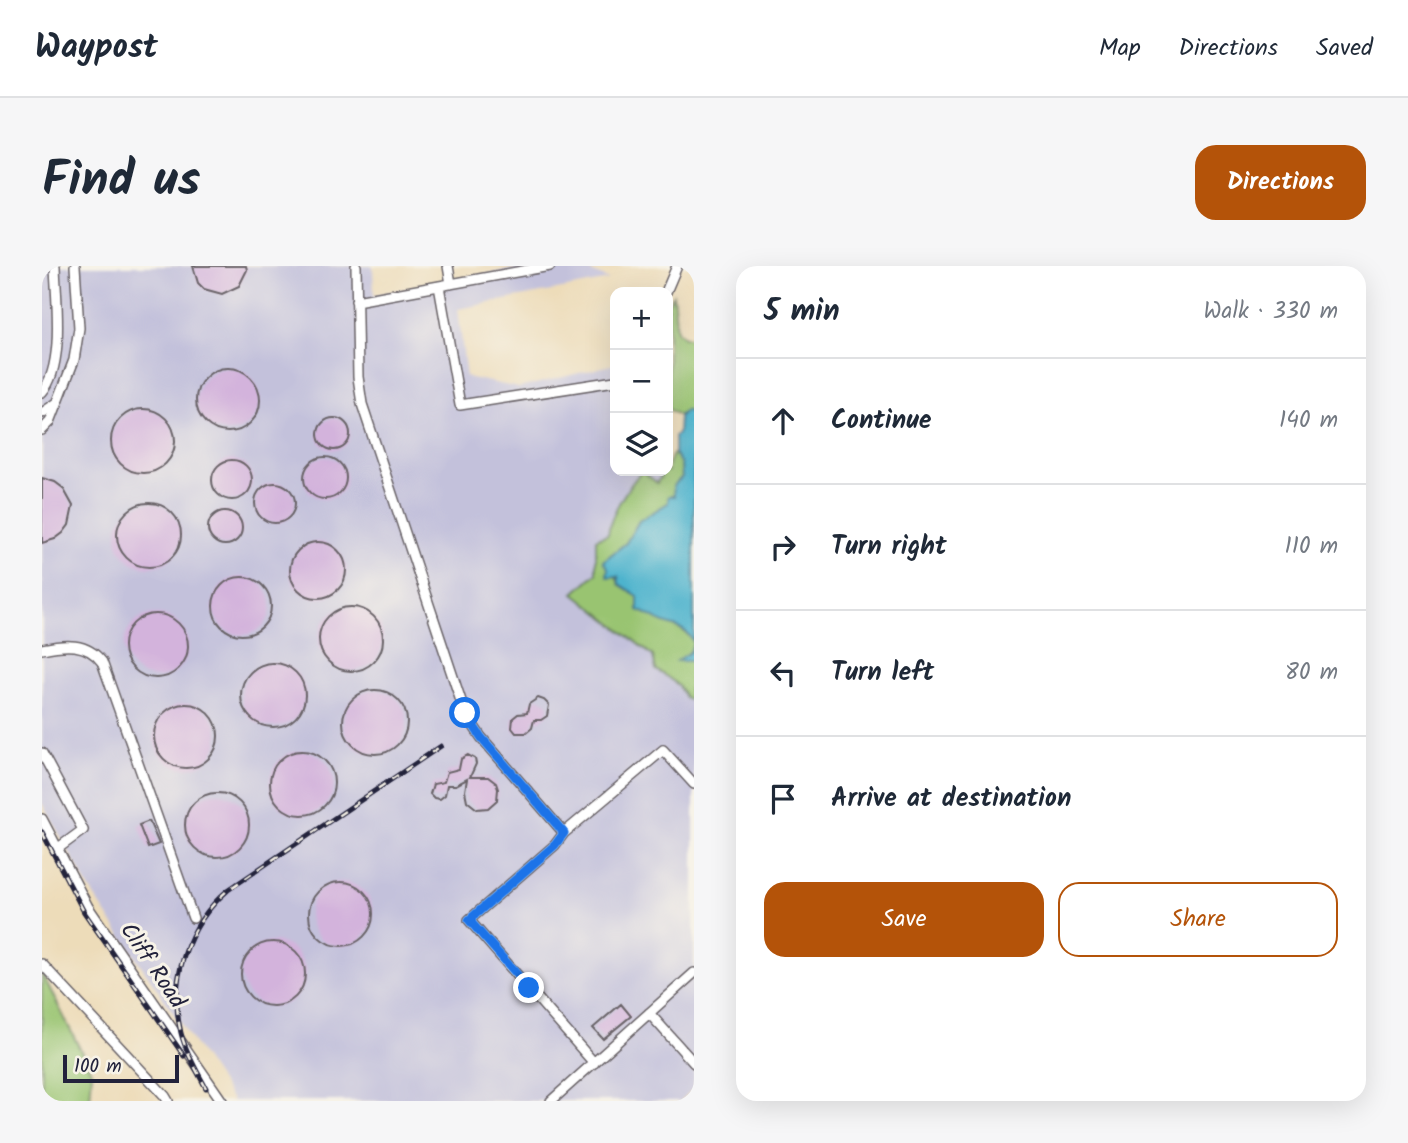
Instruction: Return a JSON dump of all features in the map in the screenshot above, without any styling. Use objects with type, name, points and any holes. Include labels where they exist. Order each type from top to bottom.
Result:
[{"type":"lane","points":[[42,392],[54,366],[57,317],[55,266]]},
{"type":"lane","points":[[42,430],[50,422],[74,360],[79,328],[75,266]]},
{"type":"lane","points":[[356,266],[358,377],[364,412],[465,713],[481,737],[564,833]]},
{"type":"lane","points":[[448,266],[451,284]]},
{"type":"lane","points":[[356,301],[550,266]]},
{"type":"lane","points":[[668,287],[677,266]]},
{"type":"lane","points":[[439,286],[460,405],[610,382]]},
{"type":"lane","points":[[42,413],[57,403]]},
{"type":"lane","points":[[42,649],[53,646],[82,646],[102,662],[192,918]]},
{"type":"lane","points":[[594,1063],[469,920],[555,845],[564,833],[663,750],[694,784]]},
{"type":"lane","points":[[42,753],[83,830],[57,849]]},
{"type":"lane","name":"Cliff Road","points":[[42,819],[88,907],[222,1101]]},
{"type":"lane","points":[[42,964],[168,1101]]},
{"type":"lane","points":[[551,1101],[694,973]]},
{"type":"lane","points":[[649,1013],[694,1063]]},
{"type":"shaded area","points":[[42,266],[373,266],[374,295],[531,266],[578,266],[609,280],[458,309],[466,377],[519,388],[610,365],[610,476],[661,476],[656,483],[631,483],[609,526],[608,535],[596,539],[596,573],[574,593],[653,656],[656,670],[681,688],[685,698],[694,702],[694,1088],[680,1101],[233,1101],[90,890],[42,803]]},
{"type":"green space","points":[[673,295],[677,331],[684,337],[694,339],[694,414],[686,410],[679,416],[673,412]]},
{"type":"green space","points":[[673,455],[681,463],[682,477],[674,486],[675,496],[669,496],[668,503],[639,521],[626,543],[609,557],[619,584],[638,596],[645,613],[680,629],[688,634],[694,643],[690,652],[678,661],[694,661],[694,682],[689,689],[694,702],[685,698],[677,685],[656,670],[653,656],[574,593],[596,573],[596,539],[608,534],[616,509],[631,485],[638,476],[648,476],[657,483],[661,476],[673,476]]},
{"type":"green space","points":[[42,973],[92,1073],[90,1101],[42,1101]]},
{"type":"water","points":[[686,410],[694,414],[694,643],[682,629],[638,610],[638,596],[619,584],[618,576],[607,577],[608,568],[603,561],[626,543],[639,521],[668,503],[668,496],[674,496],[673,486],[682,477],[681,464],[674,453],[674,436],[678,434],[679,416]]},
{"type":"water","points":[[694,643],[694,661],[677,661],[690,652]]},
{"type":"building","points":[[193,266],[246,266],[247,270],[239,286],[222,294],[204,289],[198,283]]},
{"type":"building","points":[[228,368],[246,374],[254,382],[260,400],[254,418],[246,426],[228,432],[210,426],[202,418],[196,400],[202,382],[210,374]]},
{"type":"building","points":[[143,409],[161,415],[169,423],[175,441],[169,459],[161,467],[143,473],[125,467],[117,459],[111,441],[117,423],[125,415]]},
{"type":"building","points":[[334,418],[346,422],[350,434],[346,446],[334,450],[322,446],[318,434],[322,422]]},
{"type":"building","points":[[325,457],[340,463],[346,478],[340,493],[325,499],[310,493],[304,478],[310,463]]},
{"type":"building","points":[[232,460],[246,466],[252,480],[246,494],[232,500],[218,494],[212,480],[218,466]]},
{"type":"building","points":[[42,478],[63,488],[73,506],[69,525],[63,533],[42,543]]},
{"type":"building","points":[[275,483],[289,489],[295,503],[289,517],[275,523],[261,517],[255,503],[261,489]]},
{"type":"building","points":[[149,503],[167,509],[175,517],[181,535],[175,553],[167,561],[149,567],[131,561],[123,553],[117,535],[123,517],[131,509]]},
{"type":"building","points":[[225,511],[237,516],[242,528],[237,540],[225,545],[213,540],[208,528],[213,516]]},
{"type":"building","points":[[318,542],[333,547],[341,555],[346,570],[341,585],[333,593],[318,598],[303,593],[295,585],[290,570],[295,555],[303,547]]},
{"type":"building","points":[[242,577],[253,579],[266,590],[271,606],[269,617],[258,630],[242,635],[231,633],[218,622],[213,606],[215,595],[226,582]]},
{"type":"building","points":[[351,607],[369,613],[377,621],[383,639],[377,657],[369,665],[351,671],[333,665],[325,657],[319,639],[325,621],[333,613]]},
{"type":"building","points":[[156,614],[174,620],[182,628],[188,646],[182,664],[174,672],[156,678],[138,672],[130,664],[124,646],[130,628],[138,620]]},
{"type":"building","points":[[273,663],[291,669],[299,677],[305,695],[299,713],[291,721],[273,727],[255,721],[247,713],[241,695],[247,677],[255,669]]},
{"type":"building","points":[[375,690],[393,696],[401,704],[407,722],[401,740],[393,748],[375,754],[357,748],[349,740],[343,722],[349,704],[357,696]]},
{"type":"building","points":[[538,698],[549,705],[547,716],[534,720],[532,728],[526,733],[516,733],[512,728],[513,718],[527,713],[529,704]]},
{"type":"building","points":[[186,704],[204,710],[212,718],[218,736],[212,754],[204,762],[186,768],[168,762],[160,754],[154,736],[160,718],[168,710]]},
{"type":"building","points":[[302,751],[320,757],[328,765],[334,783],[328,801],[320,809],[302,815],[284,809],[276,801],[270,783],[276,765],[284,757]]},
{"type":"building","points":[[468,755],[475,759],[476,764],[470,777],[488,777],[496,783],[497,800],[488,808],[477,809],[467,801],[467,779],[456,785],[447,785],[445,795],[440,799],[430,794],[433,784],[444,782],[447,772],[459,769],[461,759]]},
{"type":"building","points":[[217,793],[235,799],[243,807],[249,825],[243,843],[235,851],[217,857],[199,851],[191,843],[185,825],[191,807],[199,799]]},
{"type":"building","points":[[149,821],[159,844],[148,848],[139,825]]},
{"type":"building","points":[[341,882],[359,888],[367,896],[373,914],[367,932],[359,940],[341,946],[323,940],[315,932],[309,914],[315,896],[323,888]]},
{"type":"building","points":[[273,942],[291,948],[299,956],[305,974],[299,992],[291,1000],[273,1006],[255,1000],[247,992],[241,974],[247,956],[255,948]]},
{"type":"building","points":[[621,1004],[631,1016],[603,1039],[593,1028]]},
{"type":"railway","points":[[206,1088],[181,1033],[177,994],[184,955],[202,920],[228,890],[441,746]]},
{"type":"railway","points":[[42,832],[84,912],[184,1056]]},
{"type":"route","points":[[465,713],[481,737],[564,833],[555,845],[469,920],[529,988]]}]
